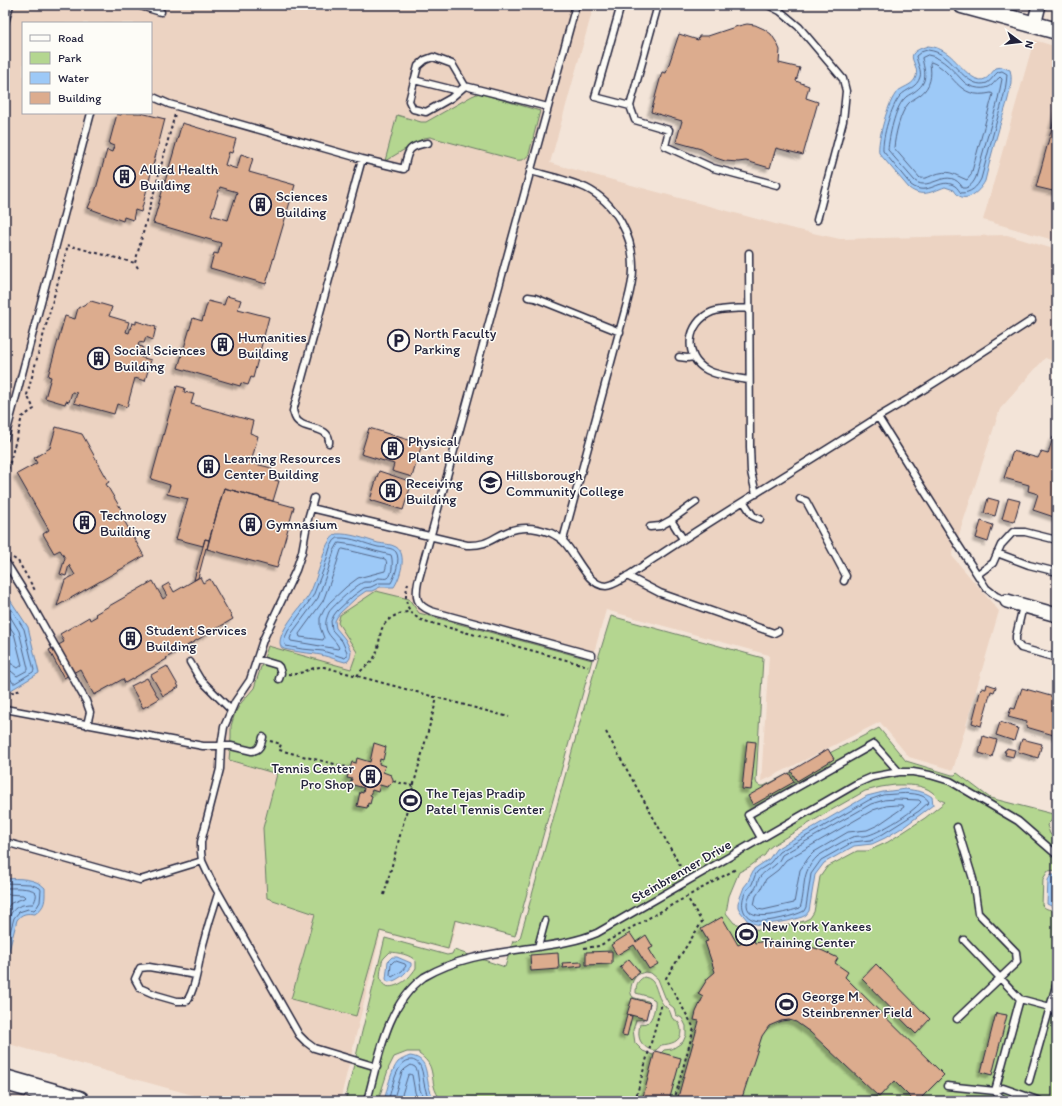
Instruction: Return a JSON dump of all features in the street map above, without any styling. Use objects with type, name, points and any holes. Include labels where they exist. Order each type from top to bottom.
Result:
[{"type":"main road","points":[[5,1080],[79,1101]]},
{"type":"street","points":[[962,5],[1057,31]]},
{"type":"street","points":[[1034,24],[1039,5]]},
{"type":"street","points":[[1007,601],[1057,615]]},
{"type":"lane","points":[[5,23],[10,5]]},
{"type":"lane","points":[[137,5],[161,12]]},
{"type":"lane","points":[[576,5],[417,587],[417,597],[418,602],[424,608],[431,611],[592,655]]},
{"type":"lane","points":[[620,5],[595,97],[630,106]]},
{"type":"lane","points":[[658,5],[630,106],[635,120],[669,130],[665,146],[713,168],[777,185]]},
{"type":"lane","points":[[768,5],[780,11],[799,27],[843,79],[846,91],[843,121],[817,220]]},
{"type":"lane","points":[[465,86],[451,98],[426,112],[413,109],[409,101],[418,66],[425,60],[433,57],[452,64],[465,86],[548,107]]},
{"type":"lane","points":[[414,80],[458,91]]},
{"type":"lane","points":[[152,96],[177,107],[362,159],[404,169],[408,151],[417,145],[428,143]]},
{"type":"lane","points":[[5,438],[91,114]]},
{"type":"lane","points":[[329,443],[327,434],[298,421],[293,411],[362,159]]},
{"type":"lane","points":[[530,171],[572,182],[595,193],[609,204],[626,230],[632,250],[633,271],[631,287],[563,540]]},
{"type":"lane","points":[[749,253],[751,472],[756,494]]},
{"type":"lane","points":[[528,297],[535,298],[620,332]]},
{"type":"lane","points":[[749,308],[726,309],[704,316],[692,332],[690,343],[691,349],[699,364],[707,370],[749,380]]},
{"type":"lane","points":[[311,508],[467,545],[482,544],[516,529],[530,528],[549,533],[563,540],[590,578],[605,586],[610,585],[627,576],[683,539],[906,401],[1032,320]]},
{"type":"lane","points":[[679,357],[687,358],[694,356]]},
{"type":"lane","points":[[878,417],[986,588],[996,596],[1007,601]]},
{"type":"lane","points":[[314,498],[302,552],[296,570],[263,640],[248,685],[239,695],[224,727],[220,769],[201,842],[201,852],[202,861],[218,894],[299,1035],[314,1048],[376,1066]]},
{"type":"lane","points":[[800,499],[806,501],[846,576],[844,581]]},
{"type":"lane","points":[[650,527],[660,526],[696,502]]},
{"type":"lane","points":[[744,502],[753,516],[760,519]]},
{"type":"lane","points":[[670,520],[683,539]]},
{"type":"lane","points":[[978,574],[993,563],[1002,545],[1013,532],[1025,532],[1057,540]]},
{"type":"lane","points":[[997,554],[1029,565],[1057,572]]},
{"type":"lane","points":[[5,562],[28,598],[86,701],[90,712],[87,725]]},
{"type":"lane","points":[[627,576],[660,593],[774,633],[778,631]]},
{"type":"lane","points":[[1023,606],[1016,642],[1020,648],[1057,658]]},
{"type":"lane","points":[[257,659],[280,667],[280,676]]},
{"type":"lane","points":[[190,662],[200,679],[231,710]]},
{"type":"lane","points":[[5,709],[203,746],[231,746],[252,751],[260,747],[263,738]]},
{"type":"lane","points":[[761,838],[748,816],[874,744],[899,772]]},
{"type":"lane","name":"Steinbrenner Drive","points":[[367,1101],[376,1066],[393,1014],[404,997],[420,980],[455,962],[479,956],[566,943],[597,933],[856,784],[872,777],[899,772],[913,772],[950,781],[1018,821],[1057,855]]},
{"type":"lane","points":[[957,827],[973,879],[978,914],[1016,952],[1017,962],[957,1019]]},
{"type":"lane","points":[[5,842],[140,880],[202,861]]},
{"type":"lane","points":[[196,975],[149,967],[140,968],[135,979],[140,988],[156,995],[177,1001],[187,1001],[191,994],[196,975],[208,925],[218,894]]},
{"type":"lane","points":[[538,947],[545,920]]},
{"type":"lane","points":[[964,940],[1020,999],[1050,1007]]},
{"type":"lane","points":[[1029,1081],[1057,982]]},
{"type":"lane","points":[[1008,1101],[998,1096],[995,1091],[1020,999]]},
{"type":"lane","points":[[947,1086],[995,1091],[1003,1088],[1040,1101]]},
{"type":"lane","points":[[1013,1101],[1016,1093]]},
{"type":"path","points":[[135,263],[177,107]]},
{"type":"path","points":[[57,242],[135,263],[138,268]]},
{"type":"path","points":[[5,481],[22,418],[34,409],[27,395],[68,245]]},
{"type":"path","points":[[5,499],[5,509]]},
{"type":"path","points":[[357,676],[371,663],[375,656],[382,630],[387,622],[399,614],[410,612]]},
{"type":"path","points":[[280,676],[297,675],[319,667],[509,717]]},
{"type":"path","points":[[5,694],[22,690]]},
{"type":"path","points":[[384,895],[437,698]]},
{"type":"path","points":[[606,732],[684,873]]},
{"type":"path","points":[[263,738],[281,744],[279,750],[350,768]]},
{"type":"path","points":[[393,781],[413,786]]},
{"type":"path","points":[[584,948],[599,946],[736,869]]},
{"type":"path","points":[[674,1101],[694,1028],[666,978],[702,922],[687,897]]},
{"type":"path","points":[[635,1101],[662,1003]]},
{"type":"shaded area","name":"Hillsborough Community College","points":[[5,5],[594,5],[550,163],[790,228],[840,239],[1007,235],[1057,250],[1057,362],[1045,358],[1000,409],[952,556],[999,611],[953,770],[909,757],[880,722],[761,782],[769,655],[606,610],[514,936],[457,921],[449,950],[381,932],[340,1101],[214,1101],[5,1043]]},
{"type":"shaded area","points":[[1034,40],[1057,47],[1057,241],[983,220]]},
{"type":"green space","points":[[479,93],[540,111],[529,154],[525,158],[522,160],[516,160],[430,137],[424,138],[385,161],[397,115],[426,122]]},
{"type":"green space","name":"The Tejas Pradip Patel Tennis Center","points":[[376,591],[409,599],[419,613],[592,660],[515,936],[455,920],[448,949],[380,931],[356,1016],[291,999],[315,914],[267,898],[263,828],[277,774],[229,760],[231,726],[235,713],[241,703],[254,688],[268,646],[351,669],[357,652],[338,623],[340,615]]},
{"type":"green space","points":[[611,616],[763,658],[756,781],[760,786],[764,786],[879,728],[906,761],[952,775],[957,773],[990,798],[1057,815],[1057,819],[1052,820],[1047,825],[1050,834],[1057,839],[1057,870],[1048,871],[1043,879],[1042,905],[1047,909],[1057,910],[1057,1101],[441,1101],[435,1090],[431,1068],[427,1061],[419,1054],[419,1052],[407,1052],[394,1057],[389,1067],[378,1101],[345,1101],[385,938],[447,955],[452,954],[454,950],[505,967],[513,941],[517,941],[520,938]],"holes":[[[895,785],[915,786],[928,789],[939,799],[945,802],[925,818],[888,842],[868,851],[857,851],[827,867],[820,877],[814,912],[810,918],[789,925],[759,930],[734,923],[726,913],[729,896],[739,872],[749,867],[765,855],[768,849],[773,845],[865,791]],[[390,952],[404,954],[416,961],[416,968],[402,983],[390,987],[386,986],[380,978],[382,961]],[[645,972],[651,973],[658,979],[669,1004],[674,1008],[676,1015],[682,1018],[686,1026],[686,1035],[683,1042],[672,1049],[664,1050],[661,1053],[653,1055],[643,1051],[635,1043],[633,1030],[636,1020],[644,1019],[646,1017],[650,1003],[648,1001],[633,997],[631,993],[632,983],[638,975]]]},
{"type":"green space","points":[[644,977],[648,978],[654,983],[659,997],[669,1010],[673,1019],[679,1023],[681,1029],[681,1035],[675,1042],[661,1045],[656,1050],[649,1049],[644,1046],[639,1036],[640,1024],[649,1021],[654,1012],[655,1005],[655,1000],[636,993],[637,984]]},
{"type":"water","points":[[928,46],[938,48],[948,54],[965,71],[980,80],[989,76],[996,68],[1002,67],[1010,70],[1011,84],[985,181],[979,190],[971,196],[962,197],[954,190],[945,187],[927,193],[918,193],[909,188],[879,153],[881,131],[890,104],[897,92],[915,79],[917,73],[912,56],[919,49]]},
{"type":"water","points":[[336,534],[352,535],[394,546],[400,550],[402,555],[402,566],[399,578],[394,587],[380,587],[372,591],[366,591],[356,598],[337,617],[335,621],[336,628],[345,639],[351,651],[350,658],[345,662],[321,655],[285,649],[282,648],[280,643],[281,636],[285,629],[306,600],[315,581],[327,545]]},
{"type":"water","points":[[5,592],[28,627],[39,673],[11,690],[5,674]]},
{"type":"water","points":[[906,789],[929,795],[932,797],[933,805],[905,826],[885,838],[872,844],[854,846],[824,863],[815,875],[809,911],[806,915],[788,921],[760,925],[747,920],[738,907],[744,887],[754,869],[769,859],[776,849],[867,796]]},
{"type":"water","points":[[1051,875],[1057,875],[1057,905],[1051,906],[1047,904],[1048,880]]},
{"type":"water","points":[[5,879],[32,880],[37,882],[45,888],[45,899],[39,911],[35,914],[23,915],[17,920],[5,966]]},
{"type":"water","points":[[392,957],[397,957],[411,963],[411,966],[401,977],[388,982],[386,979],[388,961]]},
{"type":"water","points":[[410,1056],[416,1057],[425,1066],[430,1090],[435,1101],[384,1101],[393,1070],[399,1061]]},
{"type":"building","points":[[747,24],[755,25],[771,34],[780,50],[779,63],[800,68],[796,81],[809,86],[806,98],[818,102],[803,155],[776,148],[770,168],[746,161],[725,161],[716,158],[701,149],[676,142],[682,121],[651,112],[662,72],[666,73],[679,34],[698,40],[699,36],[708,36]]},
{"type":"building","points":[[1057,109],[1057,192],[1036,187]]},
{"type":"building","name":"Allied Health Building","points":[[117,114],[145,114],[165,119],[141,212],[135,210],[133,220],[124,217],[123,221],[88,208],[96,189],[107,150],[112,152],[114,146],[109,144]]},
{"type":"building","name":"Sciences Building","points":[[182,123],[236,139],[232,153],[229,152],[225,165],[237,169],[241,154],[253,158],[249,172],[295,185],[266,284],[210,268],[214,253],[218,254],[221,243],[153,223]],"holes":[[[220,187],[237,192],[228,220],[211,215]]]},
{"type":"building","name":"Humanities Building","points":[[227,296],[241,300],[238,309],[269,317],[253,378],[251,377],[248,385],[241,383],[240,386],[178,368],[193,318],[202,321],[208,301],[224,305]]},
{"type":"building","name":"Social Sciences Building","points":[[91,301],[112,307],[109,316],[129,322],[126,332],[129,333],[132,323],[136,324],[136,321],[156,327],[153,340],[146,337],[144,343],[139,342],[138,346],[143,347],[140,357],[151,360],[145,381],[135,378],[127,407],[117,404],[114,414],[74,403],[77,393],[72,392],[69,402],[66,401],[65,404],[45,398],[51,377],[48,376],[65,316],[75,319],[78,308]]},
{"type":"building","name":"Learning Resources Center Building","points":[[177,386],[185,388],[184,392],[194,394],[191,404],[253,421],[250,433],[258,436],[251,463],[272,468],[270,479],[279,481],[273,501],[224,488],[209,540],[205,539],[203,546],[176,539],[188,499],[167,494],[170,485],[151,479]]},
{"type":"building","name":"Technology Building","points":[[56,427],[82,434],[109,482],[106,484],[124,514],[121,515],[144,556],[57,606],[65,580],[75,575],[69,565],[66,576],[60,574],[65,558],[60,550],[54,553],[43,534],[49,530],[17,474],[37,463],[34,458],[50,448]]},
{"type":"building","name":"Physical Plant Building","points":[[369,428],[422,444],[412,477],[392,471],[394,464],[361,454]]},
{"type":"building","points":[[1053,437],[1057,438],[1057,518],[1033,510],[1038,494],[1028,491],[1029,485],[1004,478],[1013,451],[1038,458],[1041,452],[1048,454]]},
{"type":"building","name":"Receiving Building","points":[[379,471],[412,482],[403,510],[370,500]]},
{"type":"building","name":"Gymnasium","points":[[224,488],[294,507],[277,568],[207,549]]},
{"type":"building","points":[[988,498],[999,501],[995,516],[984,513]]},
{"type":"building","points":[[1008,498],[1020,501],[1014,522],[1002,519]]},
{"type":"building","points":[[981,521],[993,525],[988,542],[976,538]]},
{"type":"building","points":[[205,539],[209,540],[207,549],[206,548],[198,578],[194,580]]},
{"type":"building","name":"Student Services Building","points":[[200,577],[203,583],[210,579],[233,619],[125,683],[123,679],[94,695],[80,669],[64,678],[49,650],[64,642],[60,634],[89,617],[90,620],[97,616],[95,614],[153,581],[163,599],[167,596],[162,587],[169,583],[174,592]]},
{"type":"building","points":[[167,666],[179,687],[163,696],[151,675]]},
{"type":"building","points":[[147,678],[159,699],[143,708],[131,686]]},
{"type":"building","points":[[987,684],[996,687],[994,692],[991,691],[981,726],[972,723],[981,688],[986,689]]},
{"type":"building","points":[[1022,688],[1054,697],[1057,689],[1057,736],[1026,727],[1027,722],[1008,717],[1011,708],[1015,709]]},
{"type":"building","points":[[1000,722],[1018,728],[1014,741],[996,735]]},
{"type":"building","points":[[983,736],[997,740],[992,757],[979,753]]},
{"type":"building","points":[[1022,739],[1042,744],[1038,758],[1018,752]]},
{"type":"building","points":[[747,741],[756,742],[751,790],[742,789]]},
{"type":"building","name":"Tennis Center Pro Shop","points":[[374,743],[386,747],[383,760],[380,759],[379,764],[385,766],[383,772],[391,775],[393,782],[387,787],[380,785],[378,792],[372,790],[370,795],[372,796],[370,804],[368,803],[367,808],[357,806],[360,792],[363,793],[364,788],[350,784],[352,779],[347,778],[352,762],[356,763],[357,758],[370,762]]},
{"type":"building","points":[[1007,748],[1015,750],[1013,757],[1005,755],[1006,752],[1004,752]]},
{"type":"building","points":[[828,749],[834,759],[797,781],[791,771]]},
{"type":"building","points":[[789,773],[794,782],[753,805],[748,796]]},
{"type":"building","name":"George M. Steinbrenner Field","points":[[722,917],[738,945],[753,938],[755,943],[770,940],[772,944],[787,943],[805,945],[821,950],[838,958],[835,963],[848,972],[845,977],[944,1075],[918,1101],[914,1101],[894,1081],[879,1097],[810,1032],[796,1022],[789,1020],[781,1021],[769,1026],[762,1036],[741,1101],[677,1101],[699,1021],[694,1020],[703,997],[698,994],[708,978],[715,972],[705,942],[708,941],[701,929]]},
{"type":"building","points":[[630,933],[636,942],[646,935],[653,947],[649,949],[658,964],[649,969],[634,945],[617,955],[611,945]]},
{"type":"building","points":[[612,951],[612,964],[586,965],[586,952]]},
{"type":"building","points":[[558,953],[559,969],[531,971],[530,955]]},
{"type":"building","points":[[629,959],[640,972],[631,980],[620,967]]},
{"type":"building","points":[[582,962],[582,966],[563,968],[562,963]]},
{"type":"building","points":[[876,964],[930,1019],[916,1034],[862,979]]},
{"type":"building","points":[[632,998],[650,1003],[646,1019],[627,1014]]},
{"type":"building","points":[[996,1013],[1007,1015],[992,1075],[981,1072]]},
{"type":"building","points":[[627,1015],[632,1016],[627,1036],[622,1035]]},
{"type":"building","points":[[655,1051],[681,1058],[669,1101],[642,1101]]},
{"type":"place","name":"Allied Health Building","points":[[125,177]]},
{"type":"place","name":"Sciences Building","points":[[261,204]]},
{"type":"place","name":"North Faculty Parking","points":[[398,341]]},
{"type":"place","name":"Humanities Building","points":[[223,345]]},
{"type":"place","name":"Social Sciences Building","points":[[99,358]]},
{"type":"place","name":"Physical Plant Building","points":[[392,449]]},
{"type":"place","name":"Learning Resources Center Building","points":[[208,466]]},
{"type":"place","name":"Hillsborough Community College","points":[[491,483]]},
{"type":"place","name":"Receiving Building","points":[[391,491]]},
{"type":"place","name":"Technology Building","points":[[85,523]]},
{"type":"place","name":"Gymnasium","points":[[251,524]]},
{"type":"place","name":"Student Services Building","points":[[131,638]]},
{"type":"place","name":"Tennis Center Pro Shop","points":[[370,776]]},
{"type":"place","name":"The Tejas Pradip Patel Tennis Center","points":[[411,801]]},
{"type":"place","name":"New York Yankees Training Center","points":[[747,934]]},
{"type":"place","name":"George M. Steinbrenner Field","points":[[786,1004]]}]
